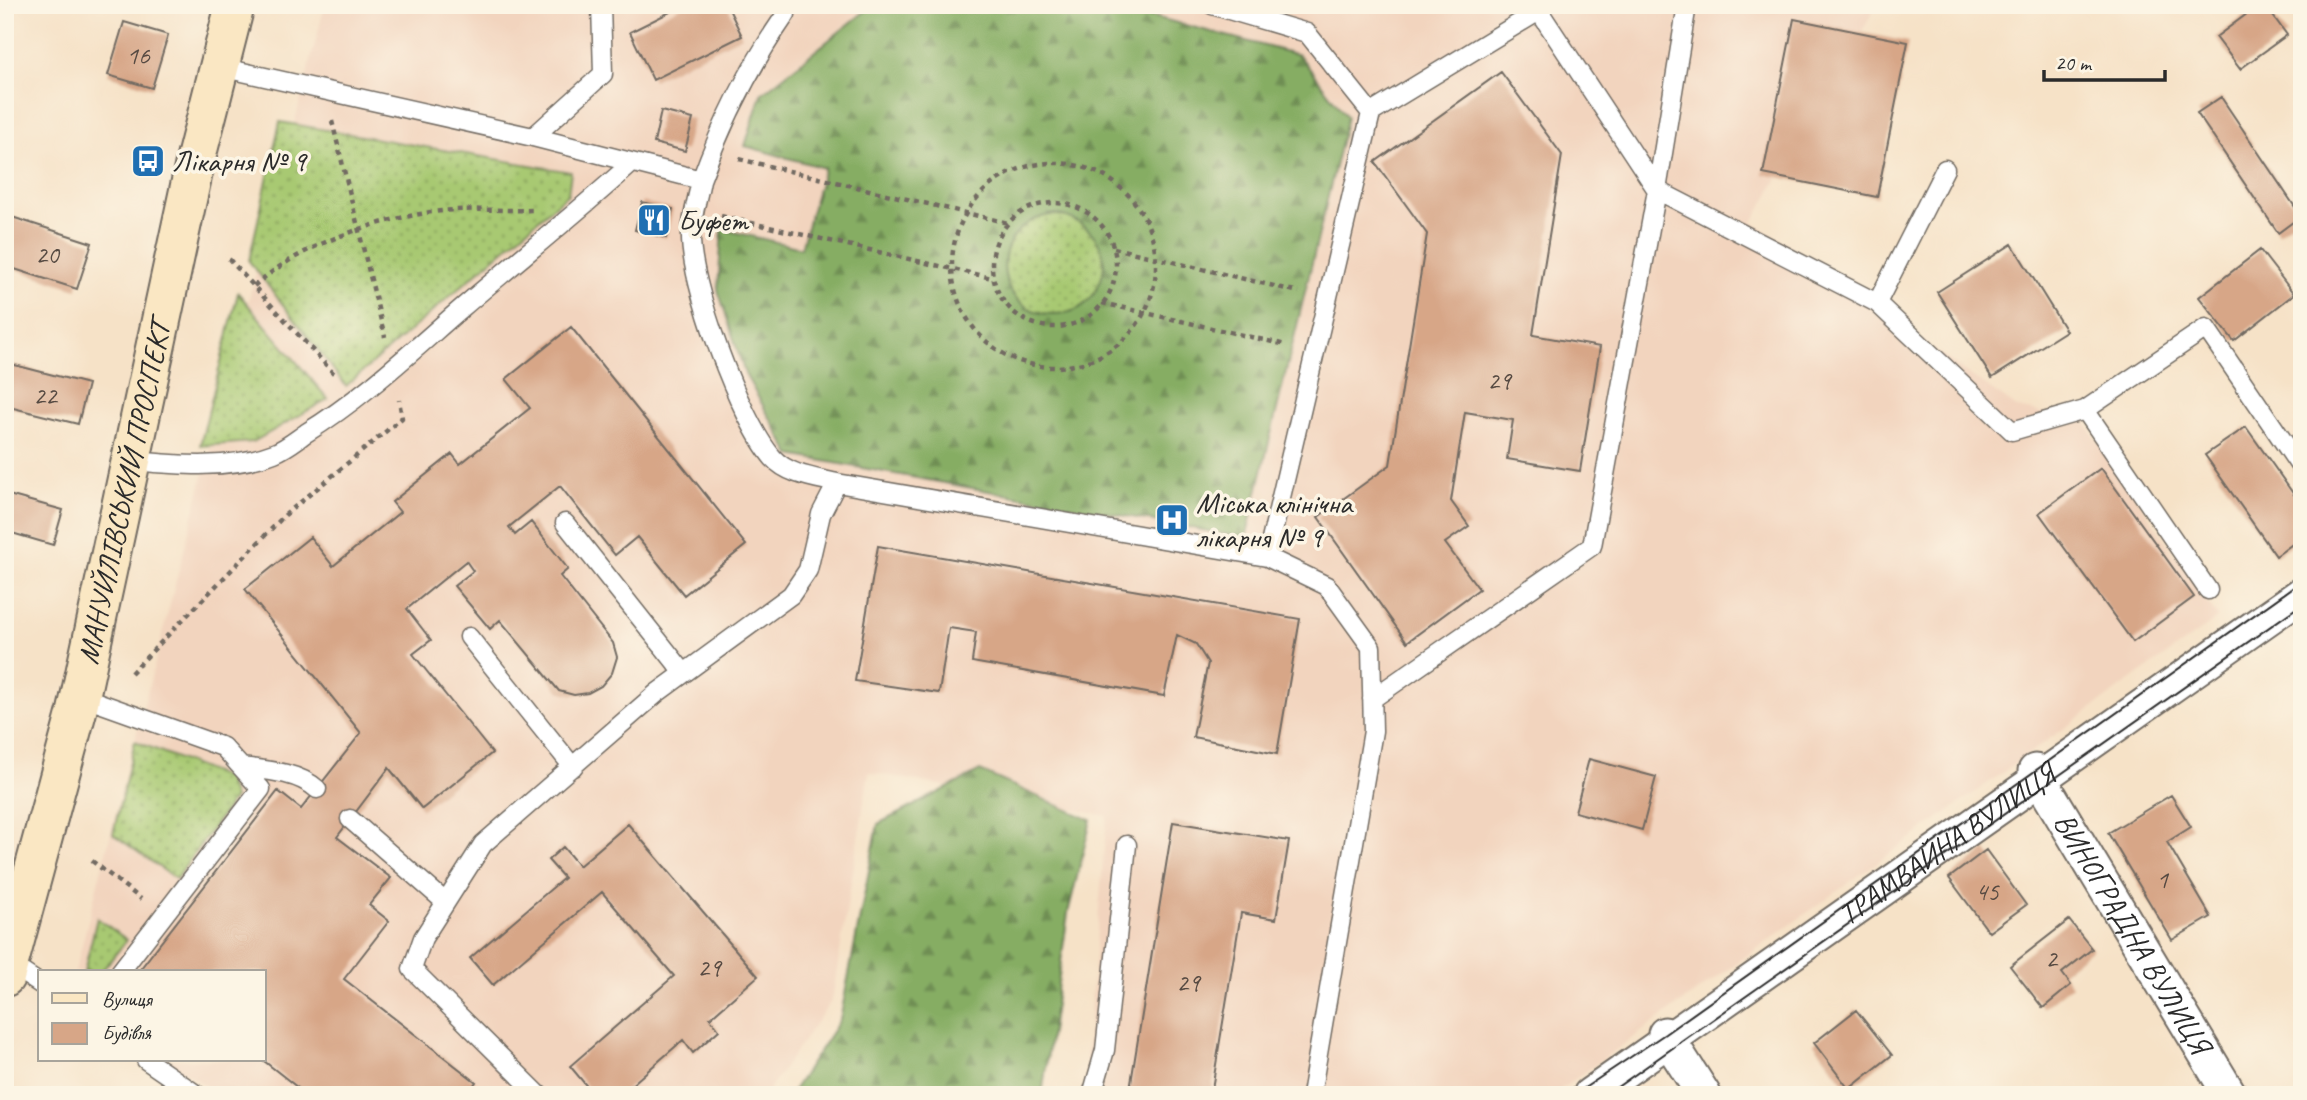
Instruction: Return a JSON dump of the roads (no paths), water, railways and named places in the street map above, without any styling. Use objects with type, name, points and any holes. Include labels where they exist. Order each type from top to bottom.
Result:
[{"type":"main road","name":"МАНУЙЛІВСЬКИЙ ПРОСПЕКТ","points":[[15,972],[80,696],[196,158],[235,5]]},
{"type":"street","name":"ТРАМВАЙНА ВУЛИЦЯ","points":[[1590,1095],[1667,1037],[2037,774],[2302,594]]},
{"type":"street","name":"ВИНОГРАДНА ВУЛИЦЯ","points":[[2037,774],[2230,1095]]},
{"type":"street","points":[[1667,1037],[1704,1095]]},
{"type":"lane","points":[[533,137],[603,74],[601,5]]},
{"type":"lane","points":[[803,5],[784,9],[753,61],[711,152],[701,180],[691,233],[696,272],[713,329],[747,414],[773,458],[809,477],[836,483],[1266,557],[1326,586],[1371,647],[1373,731],[1311,1095]]},
{"type":"lane","points":[[1212,5],[1307,33],[1371,113]]},
{"type":"lane","points":[[1372,699],[1592,546],[1657,190],[1687,5]]},
{"type":"lane","points":[[1266,557],[1371,113],[1540,7],[1657,190],[1877,303],[2012,431],[2085,410],[2206,328],[2302,469]]},
{"type":"lane","points":[[220,67],[533,137],[701,180]]},
{"type":"lane","points":[[132,461],[179,465],[226,463],[275,453],[356,398],[393,368],[571,219],[632,163]]},
{"type":"lane","points":[[1877,303],[1945,169]]},
{"type":"lane","points":[[2085,410],[2208,590]]},
{"type":"lane","points":[[539,1095],[412,969],[423,937],[483,844],[684,673],[791,595],[808,570],[821,514],[836,483]]},
{"type":"lane","points":[[565,523],[684,673]]},
{"type":"lane","points":[[469,637],[573,766]]},
{"type":"lane","points":[[80,696],[223,747],[261,789],[122,970]]},
{"type":"lane","points":[[242,767],[277,772],[310,783],[317,789]]},
{"type":"lane","points":[[350,819],[444,901]]},
{"type":"lane","points":[[1092,1095],[1105,1050],[1127,845]]},
{"type":"lane","points":[[149,1062],[197,1095]]},
{"type":"tram line","points":[[1574,1095],[1665,1034],[2302,581]]},
{"type":"tram line","points":[[1606,1095],[2302,604]]},
{"type":"place","name":"Лікарня № 9","points":[[148,161]]},
{"type":"place","name":"Буфет","points":[[654,220]]},
{"type":"place","name":"Міська клінічна лікарня № 9","points":[[1172,520]]}]
